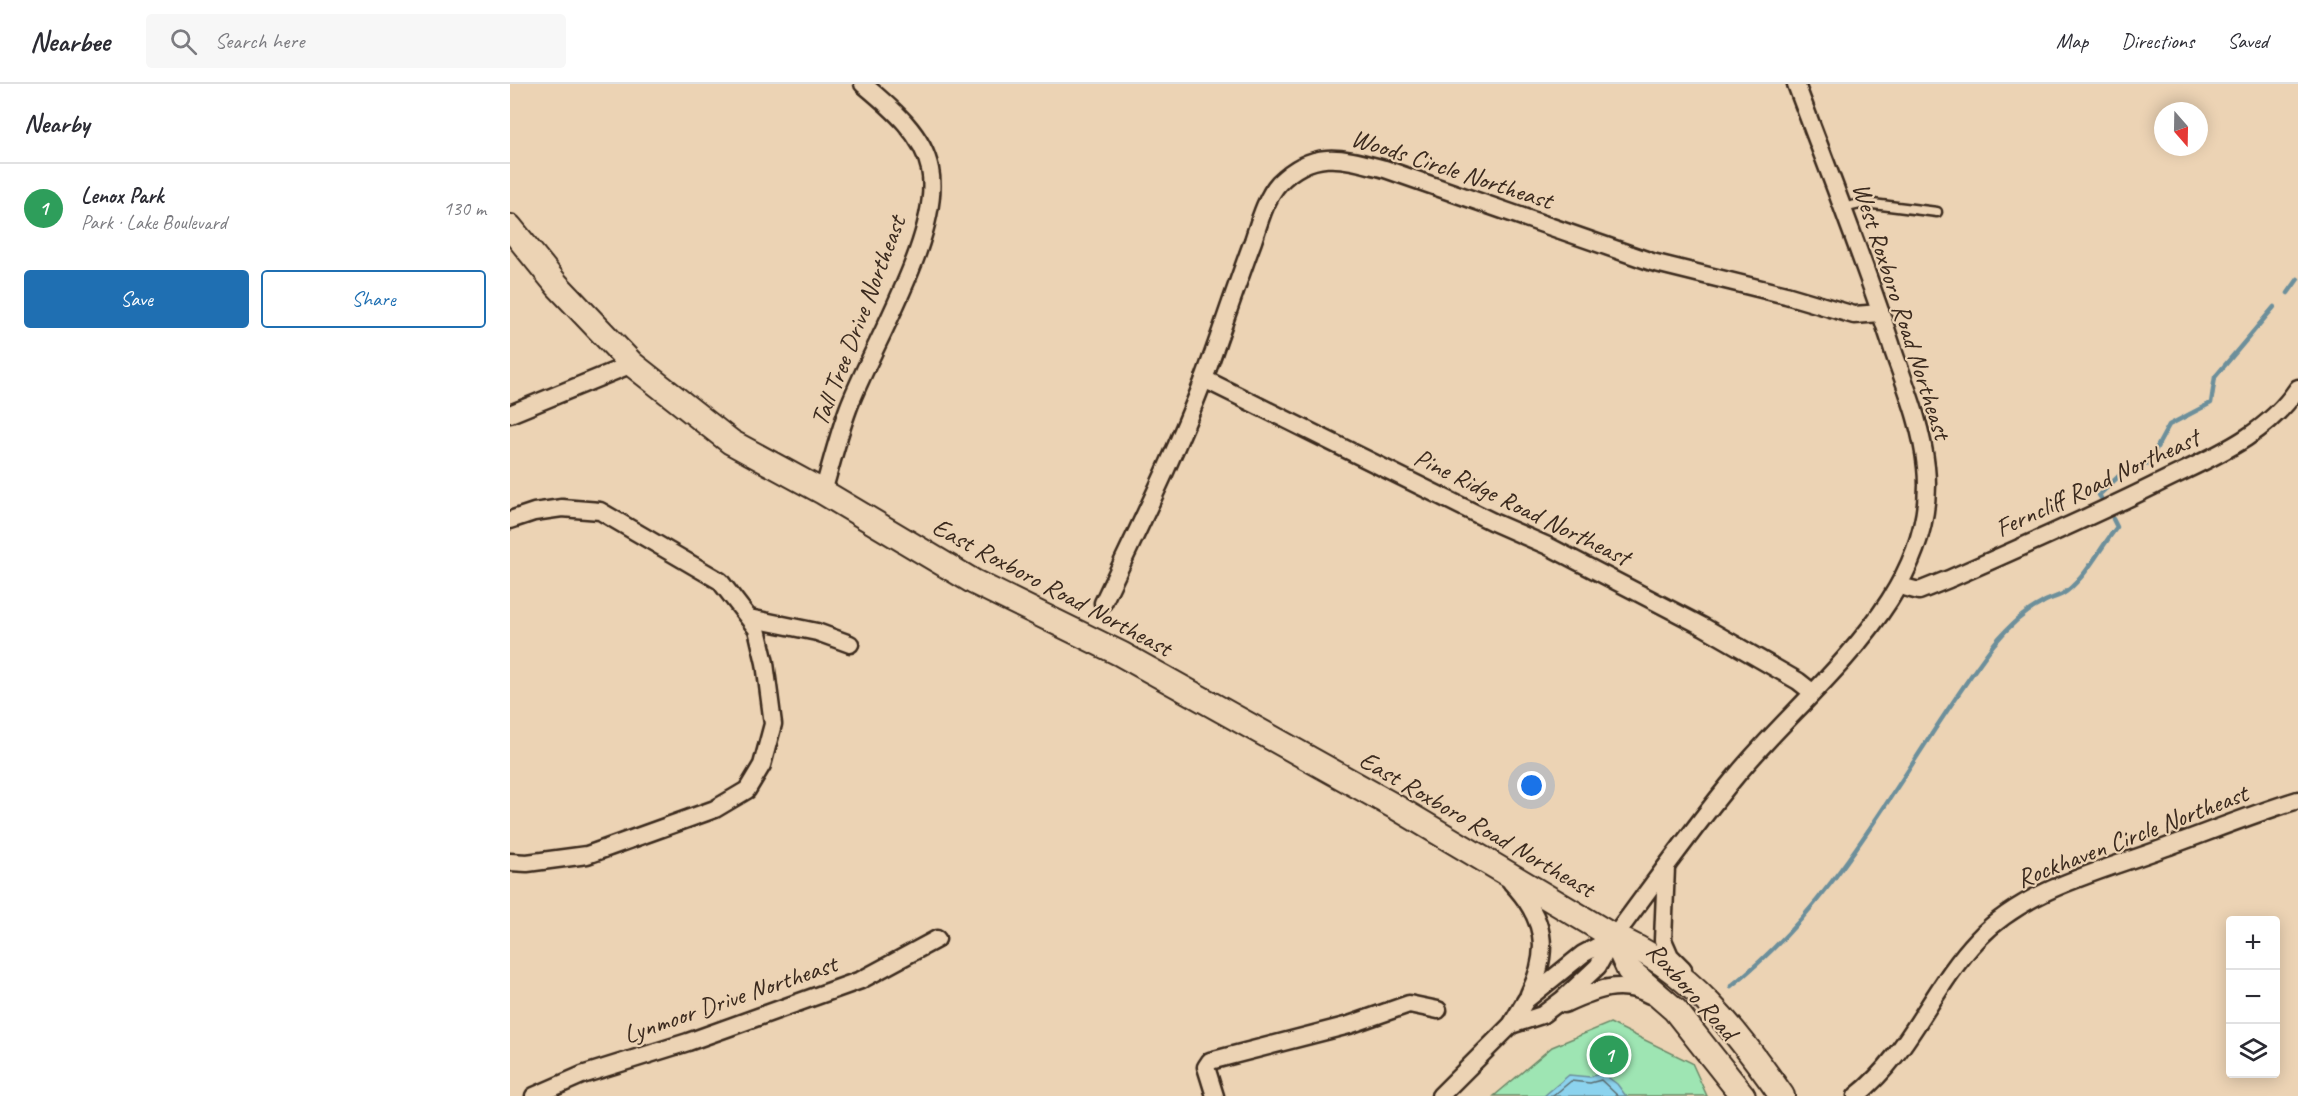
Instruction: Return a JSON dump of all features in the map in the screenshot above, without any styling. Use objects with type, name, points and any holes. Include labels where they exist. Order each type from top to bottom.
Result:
[{"type":"main road","name":"East Roxboro Road Northeast","points":[[510,227],[557,285],[632,364],[731,442],[823,492],[974,582],[1121,654],[1395,806],[1614,938]]},
{"type":"main road","name":"Roxboro Road","points":[[1614,938],[1641,948],[1696,990],[1723,1019],[1782,1096]]},
{"type":"main road","name":"Roxboro Road","points":[[1614,938],[1629,970],[1676,1010],[1743,1096]]},
{"type":"street","name":"Tall Tree Drive Northeast","points":[[823,492],[848,409],[921,241],[932,194],[930,168],[919,143],[893,110],[863,84]]},
{"type":"street","name":"West Roxboro Road Northeast","points":[[1542,1015],[1598,966],[1614,938],[1737,775],[1869,627],[1900,586],[1922,525],[1926,468],[1919,428],[1881,313],[1796,84]]},
{"type":"street","name":"Woods Circle Northeast","points":[[1103,603],[1164,474],[1204,379],[1263,214],[1278,185],[1297,169],[1319,158],[1343,158],[1384,169],[1652,262],[1785,295],[1854,315],[1881,313]]},
{"type":"street","points":[[510,414],[632,364]]},
{"type":"street","name":"Pine Ridge Road Northeast","points":[[1204,379],[1493,522],[1548,546],[1704,627],[1798,681],[1812,692]]},
{"type":"street","name":"Ferncliff Road Northeast","points":[[1900,586],[1919,591],[1949,579],[2134,497],[2216,457],[2244,441],[2271,420],[2298,388]]},
{"type":"street","points":[[510,520],[534,512],[562,508],[600,511],[720,581],[757,628],[765,663],[773,724],[762,765],[747,790],[715,809],[587,855],[527,863],[510,862]]},
{"type":"street","points":[[749,618],[817,632],[850,644]]},
{"type":"street","name":"Rockhaven Circle Northeast","points":[[1856,1096],[1896,1056],[1954,967],[1979,938],[2016,908],[2065,884],[2298,800]]},
{"type":"street","points":[[1666,867],[1663,940],[1670,956],[1688,973],[1696,990]]},
{"type":"street","points":[[1440,1096],[1511,1025],[1535,981],[1544,946],[1534,913],[1522,894],[1500,870]]},
{"type":"street","points":[[1526,999],[1583,954],[1614,938]]},
{"type":"street","name":"Lynmoor Drive Northeast","points":[[534,1096],[582,1075],[688,1042],[861,980],[938,939]]},
{"type":"street","points":[[1511,1025],[1542,1015],[1592,992],[1612,986],[1636,987],[1676,1010]]},
{"type":"street","points":[[1215,1096],[1206,1067],[1210,1061],[1349,1025],[1409,1004],[1437,1010]]},
{"type":"lane","points":[[1842,208],[1865,203],[1937,212]]},
{"type":"green space","points":[[1610,1023],[1692,1063],[1707,1096],[1494,1096],[1552,1047]]},
{"type":"water","points":[[1602,1073],[1617,1084],[1626,1096],[1544,1096],[1569,1075],[1590,1077]]},
{"type":"waterway","points":[[2288,293],[2298,279]]},
{"type":"waterway","points":[[2148,464],[2169,425],[2211,403],[2215,377],[2274,307]]},
{"type":"waterway","points":[[2101,498],[2099,495],[2121,474],[2139,467]]},
{"type":"waterway","points":[[1731,986],[1772,950],[1808,911],[1842,868],[1994,644],[2022,616],[2045,601],[2064,593],[2074,584],[2088,569],[2117,527],[2113,519]]},
{"type":"place","name":"Lenox Park","points":[[1609,1055]]}]
